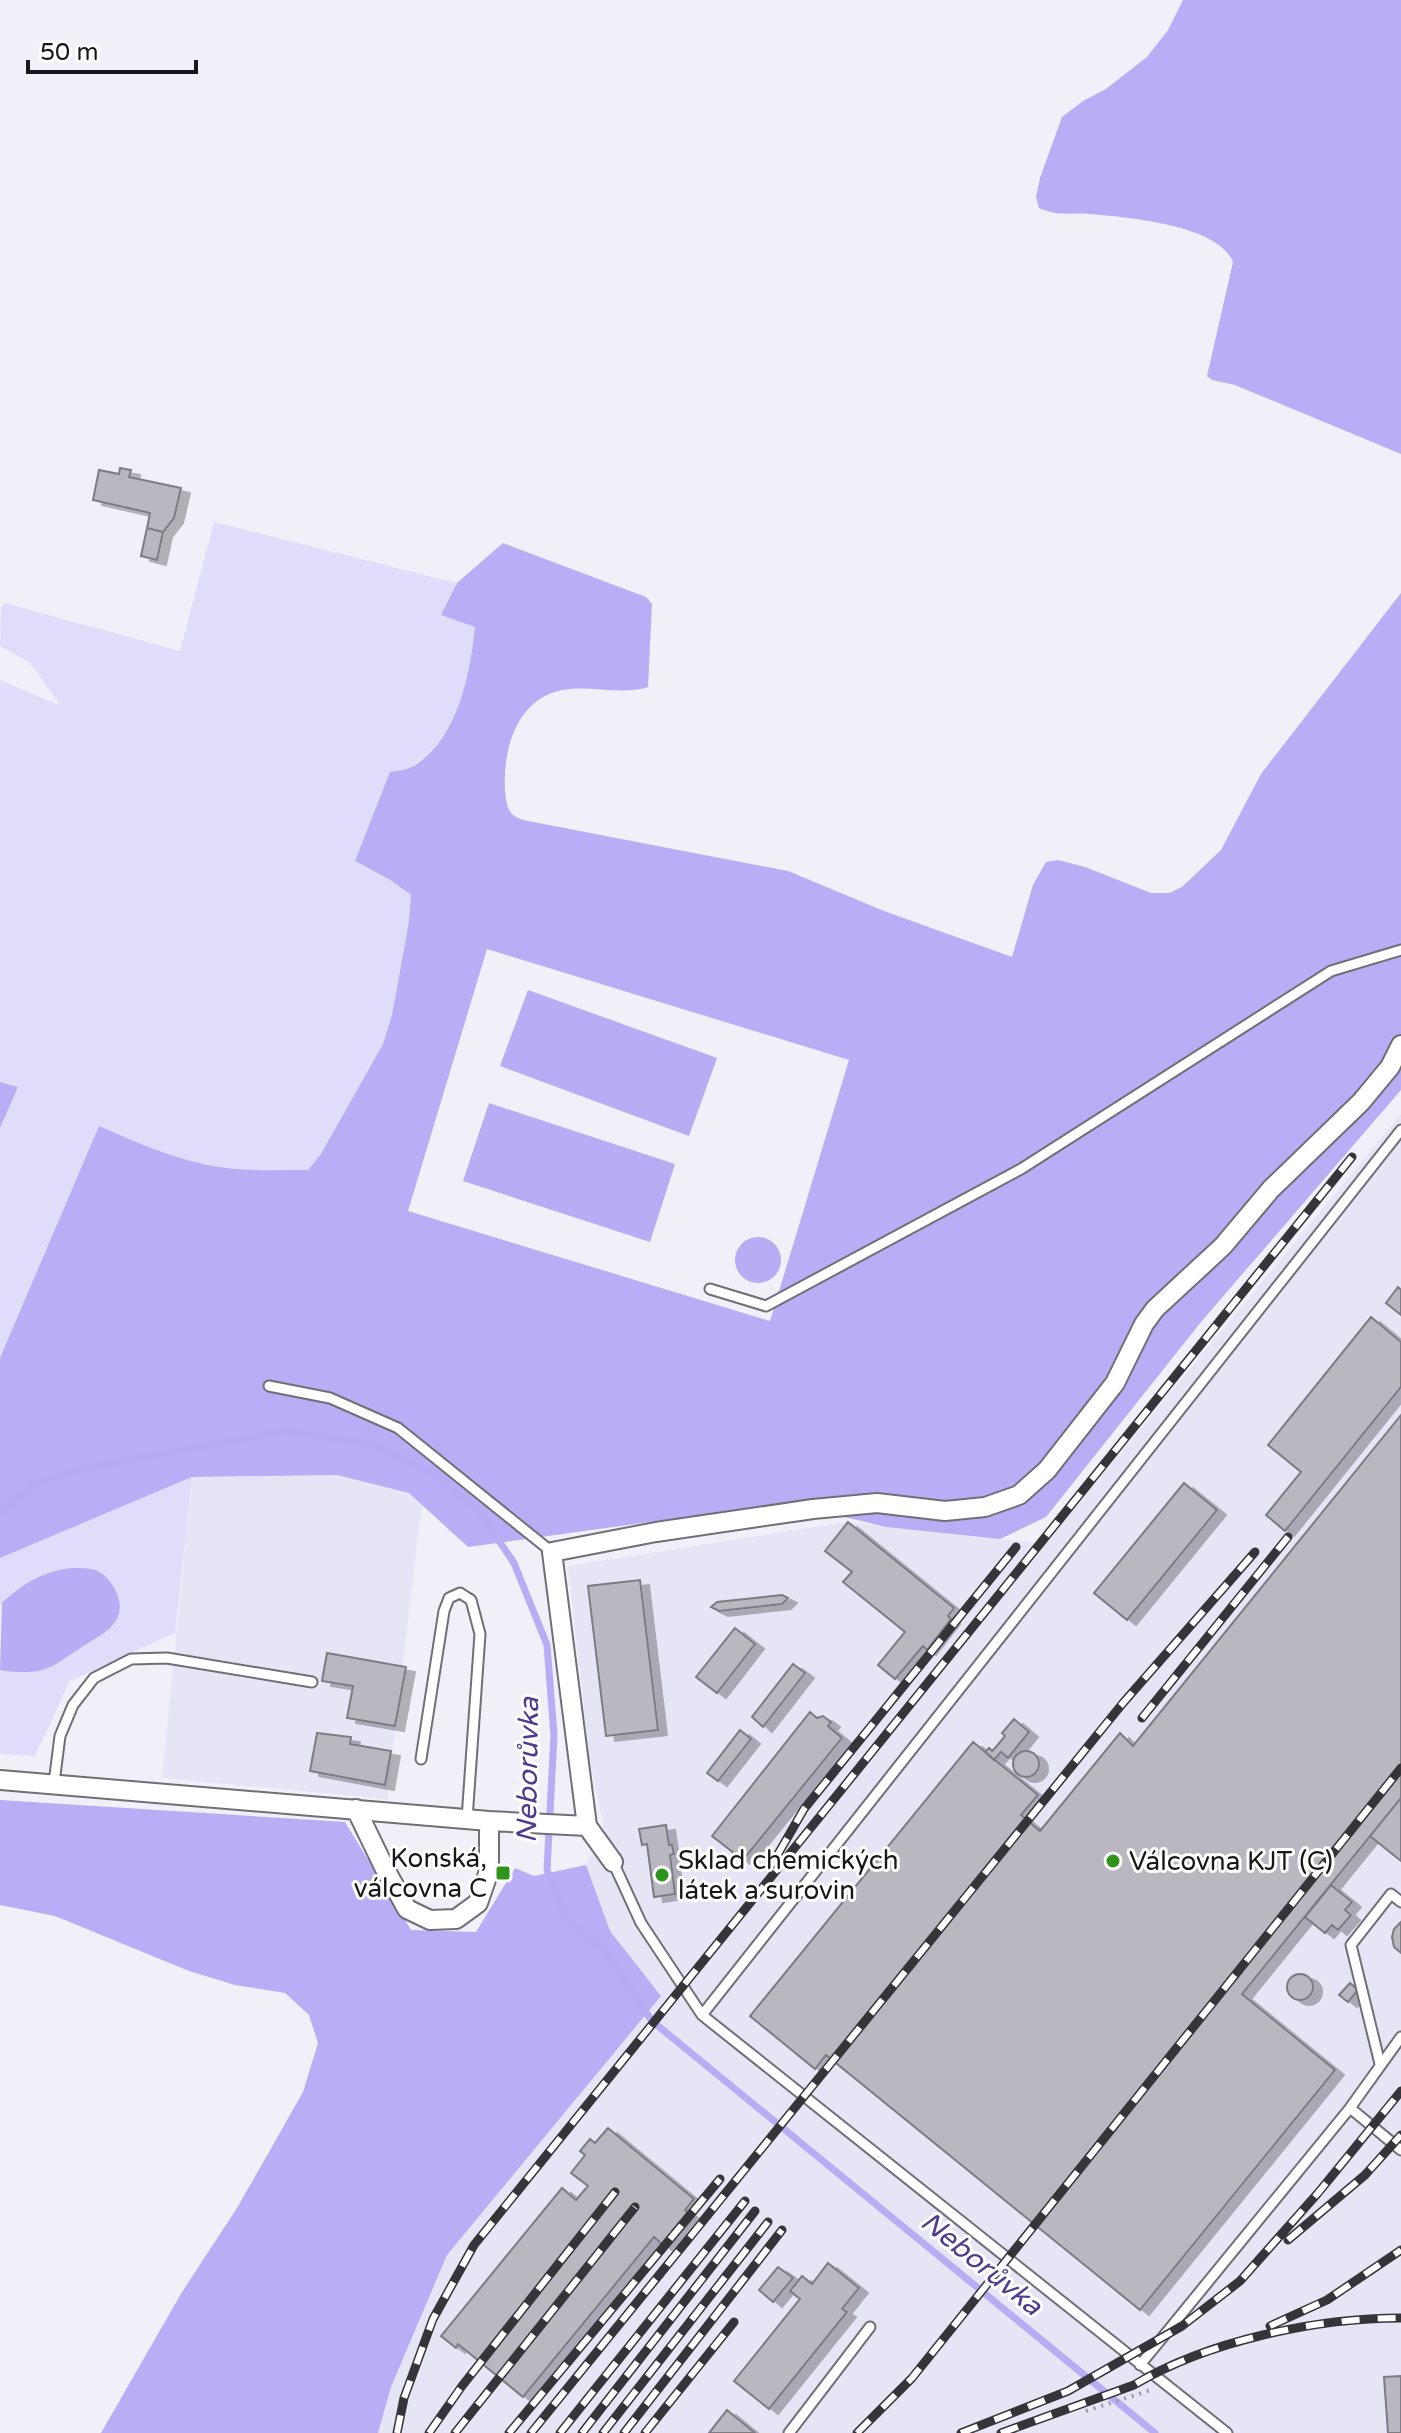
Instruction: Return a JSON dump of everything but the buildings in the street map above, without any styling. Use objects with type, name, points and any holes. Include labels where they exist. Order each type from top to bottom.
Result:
[{"type":"street","points":[[613,1862],[581,1825],[552,1552],[656,1532],[813,1509],[877,1503],[945,1511],[985,1507],[1019,1495],[1047,1470],[1115,1383],[1144,1324],[1155,1309],[1223,1246],[1271,1189],[1361,1102],[1390,1067],[1401,1045]]},
{"type":"street","points":[[0,1780],[521,1824],[581,1825]]},
{"type":"street","points":[[356,1809],[407,1909],[430,1920],[456,1919],[478,1903],[489,1871],[489,1821]]},
{"type":"lane","points":[[710,1289],[766,1306],[1021,1169],[1331,971],[1401,950]]},
{"type":"lane","points":[[702,2015],[1401,1130]]},
{"type":"lane","points":[[269,1386],[330,1398],[398,1428],[552,1552]]},
{"type":"lane","points":[[421,1759],[444,1611],[449,1598],[460,1593],[471,1600],[480,1634],[467,1819]]},
{"type":"lane","points":[[54,1783],[60,1736],[73,1705],[94,1678],[131,1659],[167,1658],[312,1682]]},
{"type":"lane","points":[[613,1862],[641,1923],[702,2015],[1227,2433]]},
{"type":"lane","points":[[1380,2064],[1351,1945],[1391,1894],[1401,1902]]},
{"type":"lane","points":[[1140,2365],[1350,2108],[1401,2037]]},
{"type":"lane","points":[[1350,2108],[1401,2150]]},
{"type":"lane","points":[[789,2433],[870,2327]]},
{"type":"path","points":[[1086,2411],[1145,2392]]},
{"type":"shaded area","points":[[1183,0],[1401,0],[1401,454],[1207,376],[1233,262],[1224,249],[1190,231],[1146,220],[1059,213],[1039,208],[1036,197],[1040,178],[1062,117],[1106,89],[1147,57],[1168,30]]},
{"type":"shaded area","points":[[214,522],[457,583],[442,615],[475,627],[468,675],[451,722],[433,749],[410,770],[356,862],[411,895],[392,1015],[383,1044],[321,1155],[308,1170],[216,1167],[150,1148],[99,1126],[0,1358],[0,1128],[18,1087],[0,1082],[0,680],[61,706],[30,663],[0,646],[1,607],[5,603],[180,651]]},
{"type":"shaded area","points":[[503,543],[646,597],[652,604],[648,687],[622,691],[568,689],[543,697],[524,714],[512,738],[506,764],[506,800],[514,816],[788,871],[884,911],[1012,957],[1033,885],[1046,862],[1058,860],[1085,867],[1151,893],[1169,893],[1182,887],[1221,850],[1261,774],[1401,593],[1401,1090],[1201,1322],[1046,1517],[1000,1539],[886,1527],[787,1503],[468,1547],[409,1493],[337,1475],[192,1477],[0,1558],[0,1358],[99,1126],[137,1143],[216,1167],[308,1170],[321,1154],[383,1044],[392,1015],[411,895],[355,861],[390,772],[411,767],[429,754],[441,739],[459,704],[470,665],[475,627],[441,615],[457,583]],"holes":[[[487,949],[849,1060],[770,1321],[408,1211]]]},
{"type":"shaded area","points":[[528,990],[717,1058],[689,1136],[500,1066]]},
{"type":"shaded area","points":[[0,1082],[18,1087],[0,1128]]},
{"type":"shaded area","points":[[489,1103],[675,1164],[650,1242],[463,1181]]},
{"type":"shaded area","points":[[1401,1114],[1401,2433],[378,2433],[391,2387],[447,2255],[661,1996],[610,1931],[586,1865],[605,1833],[590,1763],[568,1566],[846,1522],[1045,1544]]},
{"type":"shaded area","points":[[758,1237],[774,1244],[781,1260],[774,1276],[758,1283],[742,1276],[735,1260],[742,1244]]},
{"type":"shaded area","points":[[337,1475],[409,1493],[422,1503],[387,1799],[162,1778],[192,1477]]},
{"type":"shaded area","points":[[192,1477],[175,1633],[70,1681],[35,1756],[0,1754],[0,1670],[39,1671],[100,1637],[71,1568],[32,1580],[0,1606],[0,1558]]},
{"type":"shaded area","points":[[71,1568],[95,1570],[109,1580],[119,1598],[120,1609],[112,1626],[48,1668],[29,1672],[0,1670],[2,1603],[34,1580]]},
{"type":"shaded area","points":[[0,1800],[345,1822],[411,1930],[476,1932],[515,1868],[534,1876],[586,1865],[610,1931],[661,1996],[447,2255],[391,2387],[378,2433],[101,2433],[303,2092],[318,2043],[309,2015],[285,1993],[235,1985],[189,1971],[55,1916],[0,1905]]},
{"type":"waterway","name":"Neborůvka","points":[[0,1513],[35,1483],[80,1469],[286,1431],[370,1444],[433,1473],[478,1510],[514,1563],[547,1645],[554,1735],[547,1870],[566,1918],[609,1957],[652,2021],[1155,2433]]},
{"type":"railway","points":[[397,2433],[404,2398],[433,2319],[474,2245],[1352,1157]]},
{"type":"railway","points":[[1142,1718],[1288,1537]]},
{"type":"railway","points":[[778,1854],[804,1809],[1016,1547]]},
{"type":"railway","points":[[531,2433],[1123,1703],[1255,1552]]},
{"type":"railway","points":[[857,2433],[912,2378],[1401,1768]]},
{"type":"railway","points":[[961,2433],[1068,2391],[1182,2326],[1240,2281],[1318,2193],[1401,2091]]},
{"type":"railway","points":[[1288,2240],[1365,2175],[1401,2135]]},
{"type":"railway","points":[[509,2433],[720,2179]]},
{"type":"railway","points":[[429,2433],[462,2386],[615,2192]]},
{"type":"railway","points":[[560,2433],[745,2201]]},
{"type":"railway","points":[[455,2433],[635,2207]]},
{"type":"railway","points":[[582,2433],[755,2211]]},
{"type":"railway","points":[[603,2433],[768,2222]]},
{"type":"railway","points":[[624,2433],[782,2230]]},
{"type":"railway","points":[[1270,2326],[1327,2300],[1401,2250]]},
{"type":"railway","points":[[1001,2433],[1134,2385],[1163,2369],[1228,2344],[1334,2322],[1401,2318]]},
{"type":"railway","points":[[645,2433],[734,2322]]},
{"type":"place","name":"Válcovna KJT (C)","points":[[1113,1861]]},
{"type":"place","name":"Konská, válcovna C","points":[[503,1873]]},
{"type":"place","name":"Sklad chemických látek a surovin","points":[[662,1875]]}]
